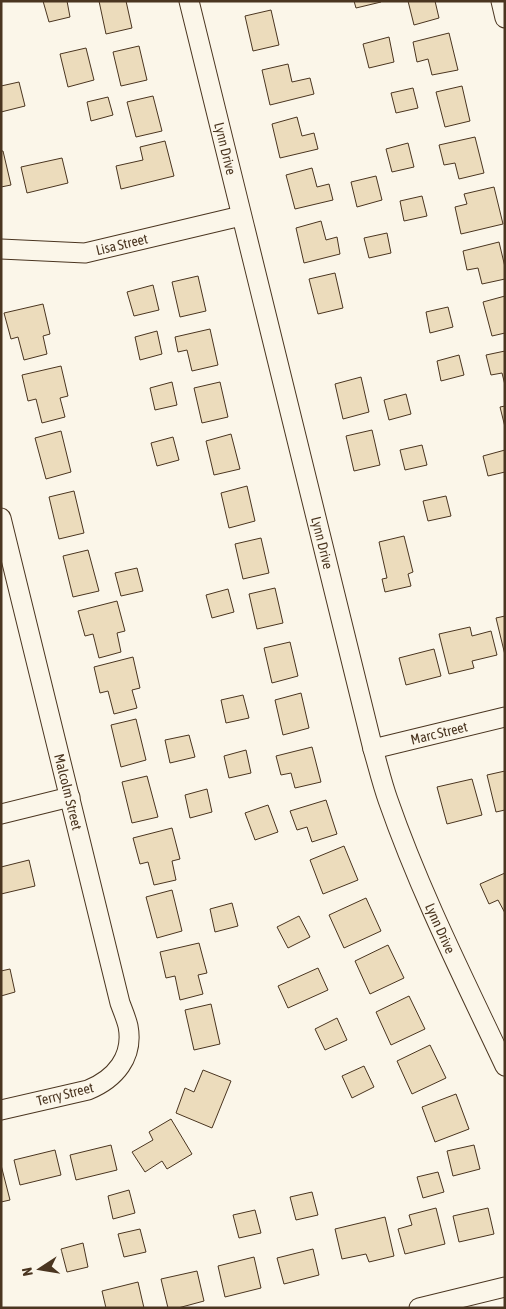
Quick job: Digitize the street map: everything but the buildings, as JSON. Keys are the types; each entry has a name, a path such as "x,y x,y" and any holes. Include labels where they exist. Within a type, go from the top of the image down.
{"street":[{"name":"Lynn Drive","path":"189,1 372,749 388,800 412,861 452,953 505,1066"},
{"path":"500,1 505,18"},
{"name":"Lisa Street","path":"1,249 85,254 241,216"},
{"name":"Malcolm Street","path":"1,520 120,1003 128,1027 129,1042 127,1053 121,1064"},
{"name":"Marc Street","path":"372,749 505,717"},
{"path":"1,814 70,797"},
{"name":"Terry Street","path":"1,1110 88,1090 108,1080 114,1075 121,1064"},
{"path":"419,1308 505,1287"}]}
